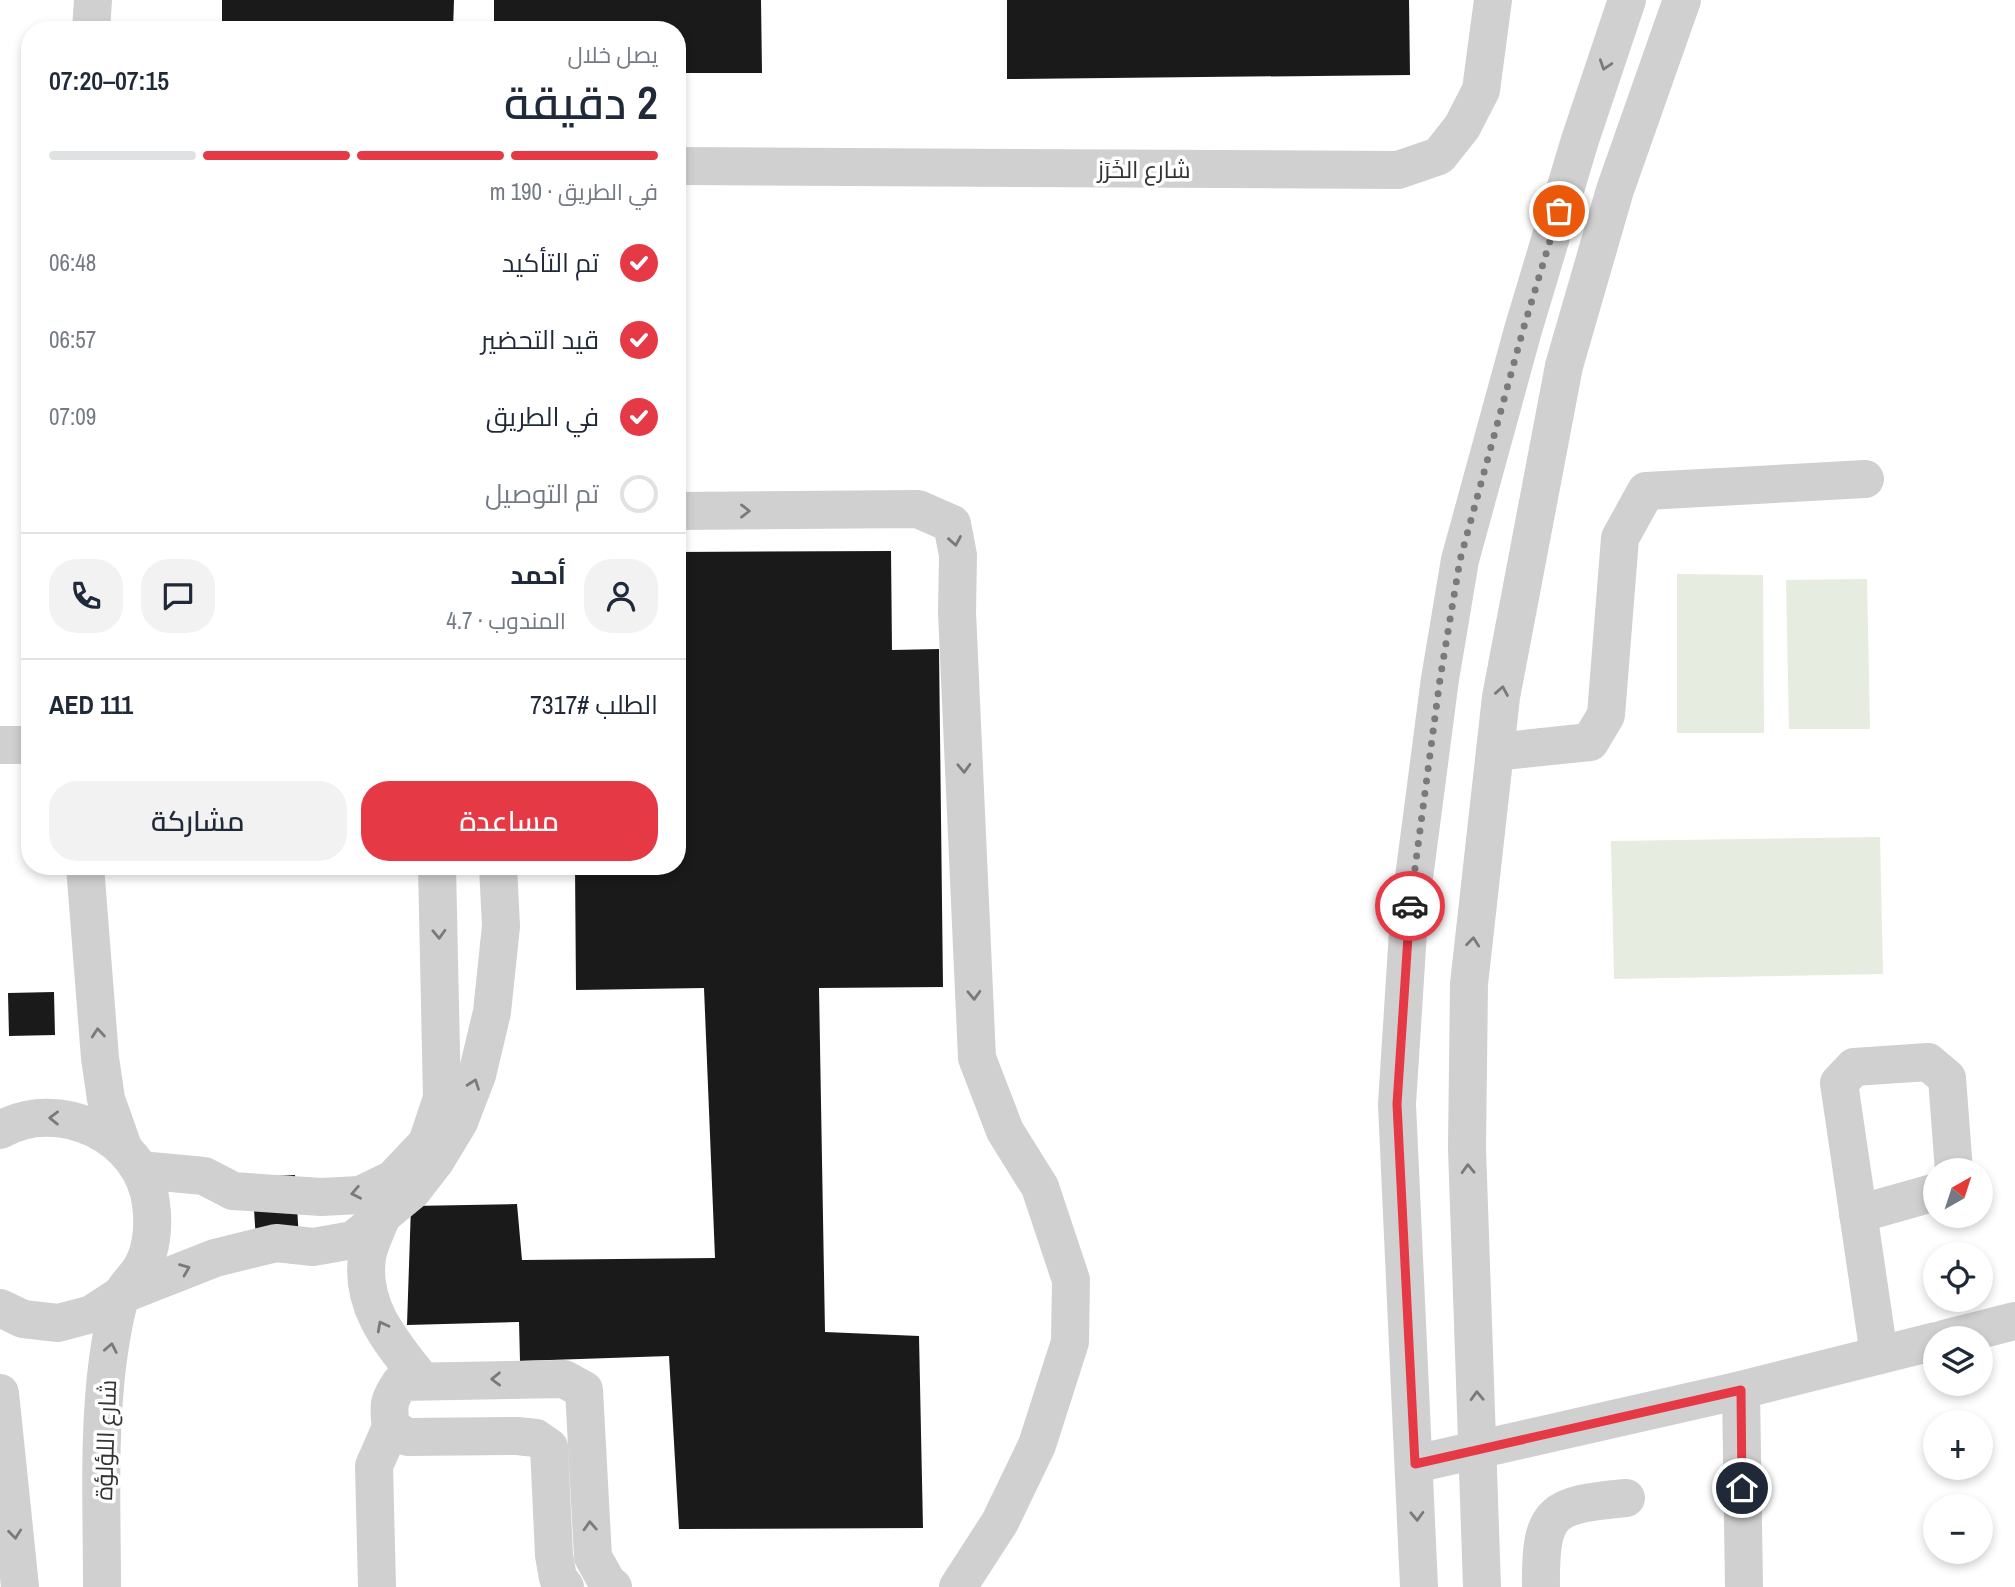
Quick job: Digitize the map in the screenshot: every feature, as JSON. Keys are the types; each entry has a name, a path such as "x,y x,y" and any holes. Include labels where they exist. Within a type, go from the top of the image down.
{"street":[{"path":"92,21 93,0"},
{"name":"شارع الخَرَز","path":"686,166 1398,170 1439,156 1462,127 1481,90 1493,0"},
{"path":"1419,1587 1397,1104 1409,916 1440,679 1460,560 1523,330 1580,140 1627,0"},
{"path":"1541,1584 1522,1572 1482,1574 1467,1148 1469,984 1501,697 1564,366 1615,190 1682,0"},
{"path":"1495,752 1590,742 1606,715 1620,538 1646,491 1865,479"},
{"path":"686,511 918,509 952,524 958,555 958,640 977,1058 1005,1131 1040,1187 1071,1280 1070,1342 1037,1446 1000,1522 958,1587"},
{"path":"0,746 21,745"},
{"path":"86,875 100,1058 107,1099 151,1201 152,1235 142,1268 121,1294"},
{"path":"0,1130 34,1118 66,1118 96,1128 131,1158 204,1176 233,1191 321,1197 360,1195 393,1179 427,1143 442,1098 437,875"},
{"path":"0,1308 23,1319 58,1323 92,1314 121,1294 215,1258 276,1243 313,1247 353,1240 412,1191 436,1160 459,1122 477,1075 492,1012 501,926 498,875"},
{"path":"1878,1355 1839,1083 1854,1068 1928,1062 1947,1078 1953,1158"},
{"path":"1858,1214 1923,1196"},
{"path":"382,1216 367,1256 369,1302 390,1340 422,1381"},
{"name":"شارع اللؤلؤة","path":"102,1587 103,1430 108,1359 121,1294"},
{"path":"1993,1327 2015,1321"},
{"path":"1415,1464 1741,1390 1923,1344"},
{"path":"377,1587 374,1466 391,1427 391,1396 401,1382 565,1379 584,1390 593,1557 607,1582 613,1587"},
{"path":"1741,1390 1745,1587"},
{"path":"0,1393 20,1587"},
{"path":"391,1427 407,1437 517,1436 536,1438 549,1447 554,1555 558,1578 565,1587"},
{"path":"1541,1584 1541,1547 1556,1516 1576,1504 1626,1498"}],"shaded area":[{"path":"1677,574 1763,575 1764,733 1677,733"},
{"path":"1867,579 1870,729 1789,729 1786,580"},
{"path":"1880,837 1883,974 1614,979 1611,841"}],"building":[{"path":"222,0 454,0 453,21 222,21"},
{"path":"494,0 761,0 762,73 686,73 686,21 494,21"},
{"path":"1007,0 1409,0 1410,75 1007,79"},
{"path":"891,551 892,650 939,649 943,987 819,988 825,1332 919,1336 923,1528 679,1529 669,1356 520,1361 519,1322 407,1325 411,1206 517,1204 522,1260 715,1258 704,988 576,990 575,875 686,875 686,552"},
{"path":"54,992 55,1035 9,1036 8,993"},
{"path":"295,1175 300,1255 257,1257 252,1177"}],"way so far":[{"path":"1410,906 1440,679 1460,560 1523,330 1559,211"}],"route":[{"path":"1410,906 1397,1104 1415,1464 1741,1390 1742,1488"}]}
